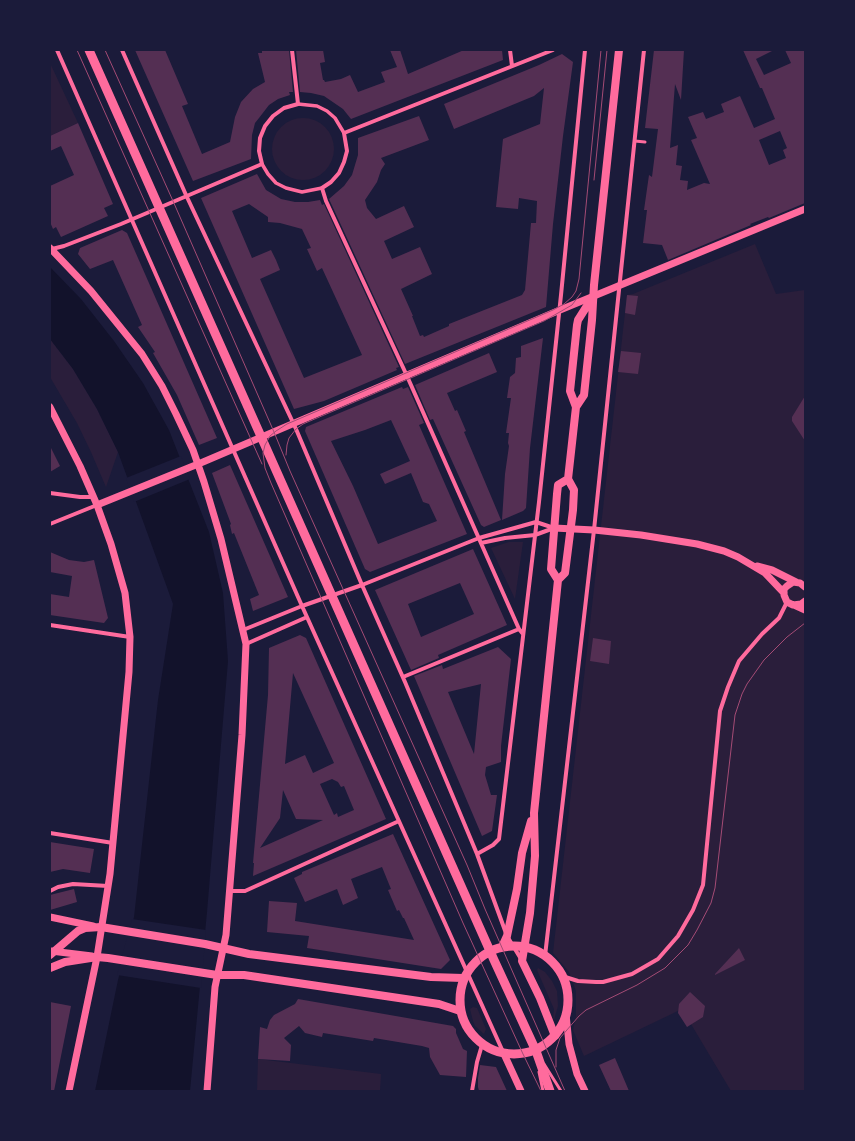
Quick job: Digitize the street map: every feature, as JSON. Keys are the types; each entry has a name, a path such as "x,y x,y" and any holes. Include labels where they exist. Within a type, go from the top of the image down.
{"main road":[{"path":"89,50 490,951 536,1051 550,1091"},
{"path":"576,407 584,395 592,320 592,298 618,50"},
{"path":"558,580 565,573 574,490 568,479 576,407 570,391 578,320 592,298"},
{"path":"555,1036 540,998 522,961 530,913 535,856 534,813 558,580 551,569 558,485 568,479"},
{"path":"502,947 507,936 518,884 522,853 534,813"},
{"path":"51,953 78,931 85,928 101,928 205,944 249,954 431,977 465,975"},
{"path":"502,947 524,947 545,956 555,964 567,988 568,1001 566,1014 563,1023 555,1036 546,1045 536,1051 523,1054 504,1054 493,1051 482,1045 472,1036 464,1024 460,1011 459,994 465,975 479,958 490,951 502,947"},
{"path":"50,968 65,962 96,957 110,958 217,974 240,974 260,977 438,1004 460,1011"}],"street":[{"path":"57,50 302,606 400,821 465,975 521,1091"},
{"path":"122,50 186,195 293,424 403,677 477,854 507,936 522,961"},
{"path":"292,50 298,104"},
{"path":"510,50 512,66"},
{"path":"344,133 553,50"},
{"path":"477,854 493,845 499,839 560,310 585,50"},
{"path":"545,956 594,530 644,50"},
{"path":"298,104 317,106 327,111 335,118 344,133 347,151 344,162 339,173 331,182 322,188 302,192 286,188 276,183 262,164 259,151 260,138 265,126 273,116 284,108 298,104"},
{"path":"51,248 64,246 132,219 262,164"},
{"path":"322,188 326,201 407,376 519,629 523,634"},
{"path":"50,524 189,468 560,310 805,209"},
{"path":"51,248 91,291 142,354 172,407 198,464 221,539 244,630 246,644 242,735 226,935 217,974 207,1091"},
{"path":"50,407 72,448 97,504 111,544 125,593 130,638 129,672 108,886 96,957 68,1091"},
{"path":"50,493 80,497 93,496"},
{"path":"244,630 302,606 362,585 479,538 536,522 554,528 571,528 641,535 697,544 724,552 751,564 772,570 802,584"},
{"path":"481,543 505,538 535,535 554,528"},
{"path":"751,564 765,573 784,593 790,604 805,610"},
{"path":"784,593 784,589 789,583 802,584"},
{"path":"790,604 801,604 805,601"},
{"path":"562,976 578,981 596,982 632,974 658,959 678,936 693,910 702,885 720,711 728,687 739,661 790,604"},
{"path":"246,644 307,617"},
{"path":"50,625 130,638"},
{"path":"403,677 519,629"},
{"path":"229,891 245,891 400,821"},
{"path":"50,833 113,843"},
{"path":"50,891 58,887 73,884 108,886"},
{"path":"50,917 101,928"},
{"path":"51,953 96,957"},
{"path":"566,1014 569,1044 577,1074 585,1091"},
{"path":"472,1091 477,1062 482,1045"}],"lane":[{"path":"635,141 644,142"},
{"path":"536,1051 543,1091"},
{"path":"536,1051 561,1091"}],"shaded area":[{"path":"50,63 78,123 50,136"},
{"path":"303,118 315,120 325,127 332,137 334,149 332,161 325,171 315,178 303,180 291,178 281,171 274,161 272,149 274,137 281,127 291,120"},
{"path":"755,244 776,294 805,290 805,1091 731,1091 682,1009 584,1056 573,1030 576,1016 576,991 569,972 553,953 627,295 633,294"},
{"path":"50,267 81,299 114,341 143,383 169,430 209,532 223,593 228,661 190,1091 95,1091 118,980 134,917 158,700 173,604 118,452 97,409 73,369 50,339"},
{"path":"50,339 73,369 97,409 118,452 106,487 77,423 50,377"},
{"path":"509,542 523,542 515,599 491,548"},
{"path":"538,968 545,972 557,991 558,1006 554,1020 554,1009 537,970"},
{"path":"473,1007 477,1008 486,1029 484,1034 475,1026 470,1009"},
{"path":"258,1059 381,1074 380,1091 257,1091"}],"pier":[{"path":"181,456 190,479 134,502 126,478"},
{"path":"132,919 206,930 201,988 117,975"}],"building":[{"path":"135,50 165,50 188,104 182,106 202,154 230,142 235,117 241,102 253,89 265,82 258,53 262,53 262,50 289,50 293,92 289,92 290,95 278,99 269,105 255,123 252,135 251,159 193,181"},
{"path":"296,50 323,50 325,62 320,63 323,80 325,82 341,79 350,75 358,92 385,82 381,72 397,67 390,50 400,50 408,74 464,50 502,50 503,60 351,119 343,109 324,96 300,92"},
{"path":"654,50 684,50 681,100 675,84 670,148 678,145 676,165 682,166 680,180 688,181 687,190 704,183 710,184 691,140 697,138 688,117 703,112 706,119 724,112 721,104 740,96 754,128 775,119 762,88 760,88 743,50 774,50 756,59 764,75 791,63 785,50 805,50 805,203 750,224 751,225 668,260 662,245 643,243 647,210 644,210 649,175 652,177 658,129 645,128","holes":["780,131 787,148 783,150 786,158 769,165 759,140"]},
{"path":"562,54 573,62 553,224 546,307 405,364 329,199 344,186 352,175 358,155 358,138 419,116 429,140 381,158 385,164 381,170 377,182 365,200 367,208 376,219 404,206 414,227 384,241 392,259 420,247 432,274 401,289 420,336 423,335 424,337 449,326 449,324 522,295 525,290 531,223 536,223 537,201 519,198 518,209 496,207 503,139 540,124 544,88 534,96 454,129 444,104"},
{"path":"78,123 113,204 104,208 108,216 61,237 56,227 53,229 50,222 50,186 74,175 61,146 50,151 50,136"},
{"path":"257,174 266,190 281,199 295,202 320,200 322,205 324,204 399,367 396,368 397,370 324,401 294,409 201,198","holes":["249,204 268,217 268,222 280,223 302,229 311,248 307,249 317,271 322,268 362,355 304,378 260,279 280,270 276,260 271,250 252,258 232,211"]},
{"path":"122,230 127,233 217,438 199,445 177,395 153,353 155,352 138,327 142,325 113,260 90,269 78,254 80,248"},
{"path":"627,295 638,296 635,315 625,313"},
{"path":"543,338 530,448 526,508 523,511 502,520 505,474 509,446 509,433 506,433 511,398 507,398 510,377 515,373 516,358 521,357 521,346"},
{"path":"621,351 641,353 638,374 618,372"},
{"path":"489,353 497,372 447,393 455,411 457,410 466,431 464,432 501,520 484,527 481,525 433,419 430,420 415,385"},
{"path":"402,387 403,389 408,387 424,423 419,425 467,534 370,572 365,569 305,431 306,427","holes":["391,420 410,461 380,474 385,484 411,473 423,502 429,504 437,521 378,544 353,486 331,441"]},
{"path":"805,396 805,441 792,421 792,417"},
{"path":"50,446 60,466 50,472"},
{"path":"230,465 288,597 253,611 250,599 259,595 234,533 232,534 231,524 212,473"},
{"path":"473,549 507,625 438,655 439,658 411,670 375,590","holes":["460,583 474,614 421,637 408,604"]},
{"path":"50,552 69,560 84,562 94,560 108,618 104,623 50,615 50,594 69,597 72,576 50,572"},
{"path":"300,635 306,638 386,819 253,876 268,695 269,648","holes":["293,673 334,763 313,773 305,755 285,764","332,779 338,782 341,787 344,786 354,810 338,817 337,813 334,815 320,784","283,790 296,819 323,820 260,848 280,818"]},
{"path":"593,638 611,641 609,664 590,661"},
{"path":"498,647 511,659 501,746 501,762 486,767 485,775 491,795 497,795 492,831 482,836 414,676 442,665 443,669","holes":["481,684 474,754 448,692"]},
{"path":"393,834 450,960 441,969 307,948 309,936 267,932 269,901 297,903 295,921 414,940 404,918 399,910 397,911 388,890 391,889 382,867 351,879 358,898 343,905 337,889 305,902 294,878 302,874 302,872"},
{"path":"50,842 94,849 90,873 63,869 50,872"},
{"path":"74,889 77,902 50,910 50,895"},
{"path":"739,948 745,960 715,975 715,974"},
{"path":"690,992 705,1006 703,1017 687,1027 678,1013 679,1004"},
{"path":"298,999 453,1026 456,1029 456,1033 463,1049 467,1051 466,1077 440,1075 430,1057 429,1048 374,1038 373,1041 323,1033 322,1037 305,1033 299,1026 284,1038 291,1045 290,1061 258,1059 260,1027 267,1029 270,1020 274,1015 295,1004"},
{"path":"50,1002 71,1006 54,1091 50,1090"},
{"path":"615,1058 629,1091 611,1091 599,1065"},
{"path":"480,1065 496,1067 507,1091 479,1091 478,1078"}],"tram line":[{"path":"77,50 262,464"},
{"path":"105,50 173,201 290,471 467,865 565,1091"},
{"path":"541,1091 463,923 271,483 265,468 263,453 270,436 287,424 553,310 564,304 572,297 576,291 579,279 601,50"},
{"path":"594,180 607,50"},
{"path":"286,455 289,438 296,429 303,424 544,321 572,305 581,293"},
{"path":"556,1067 556,1050 560,1038 579,1016 586,1010 637,985 665,968 688,945 697,930 711,903 715,888 735,715 742,694 747,684 764,660 787,637 805,623"}]}
